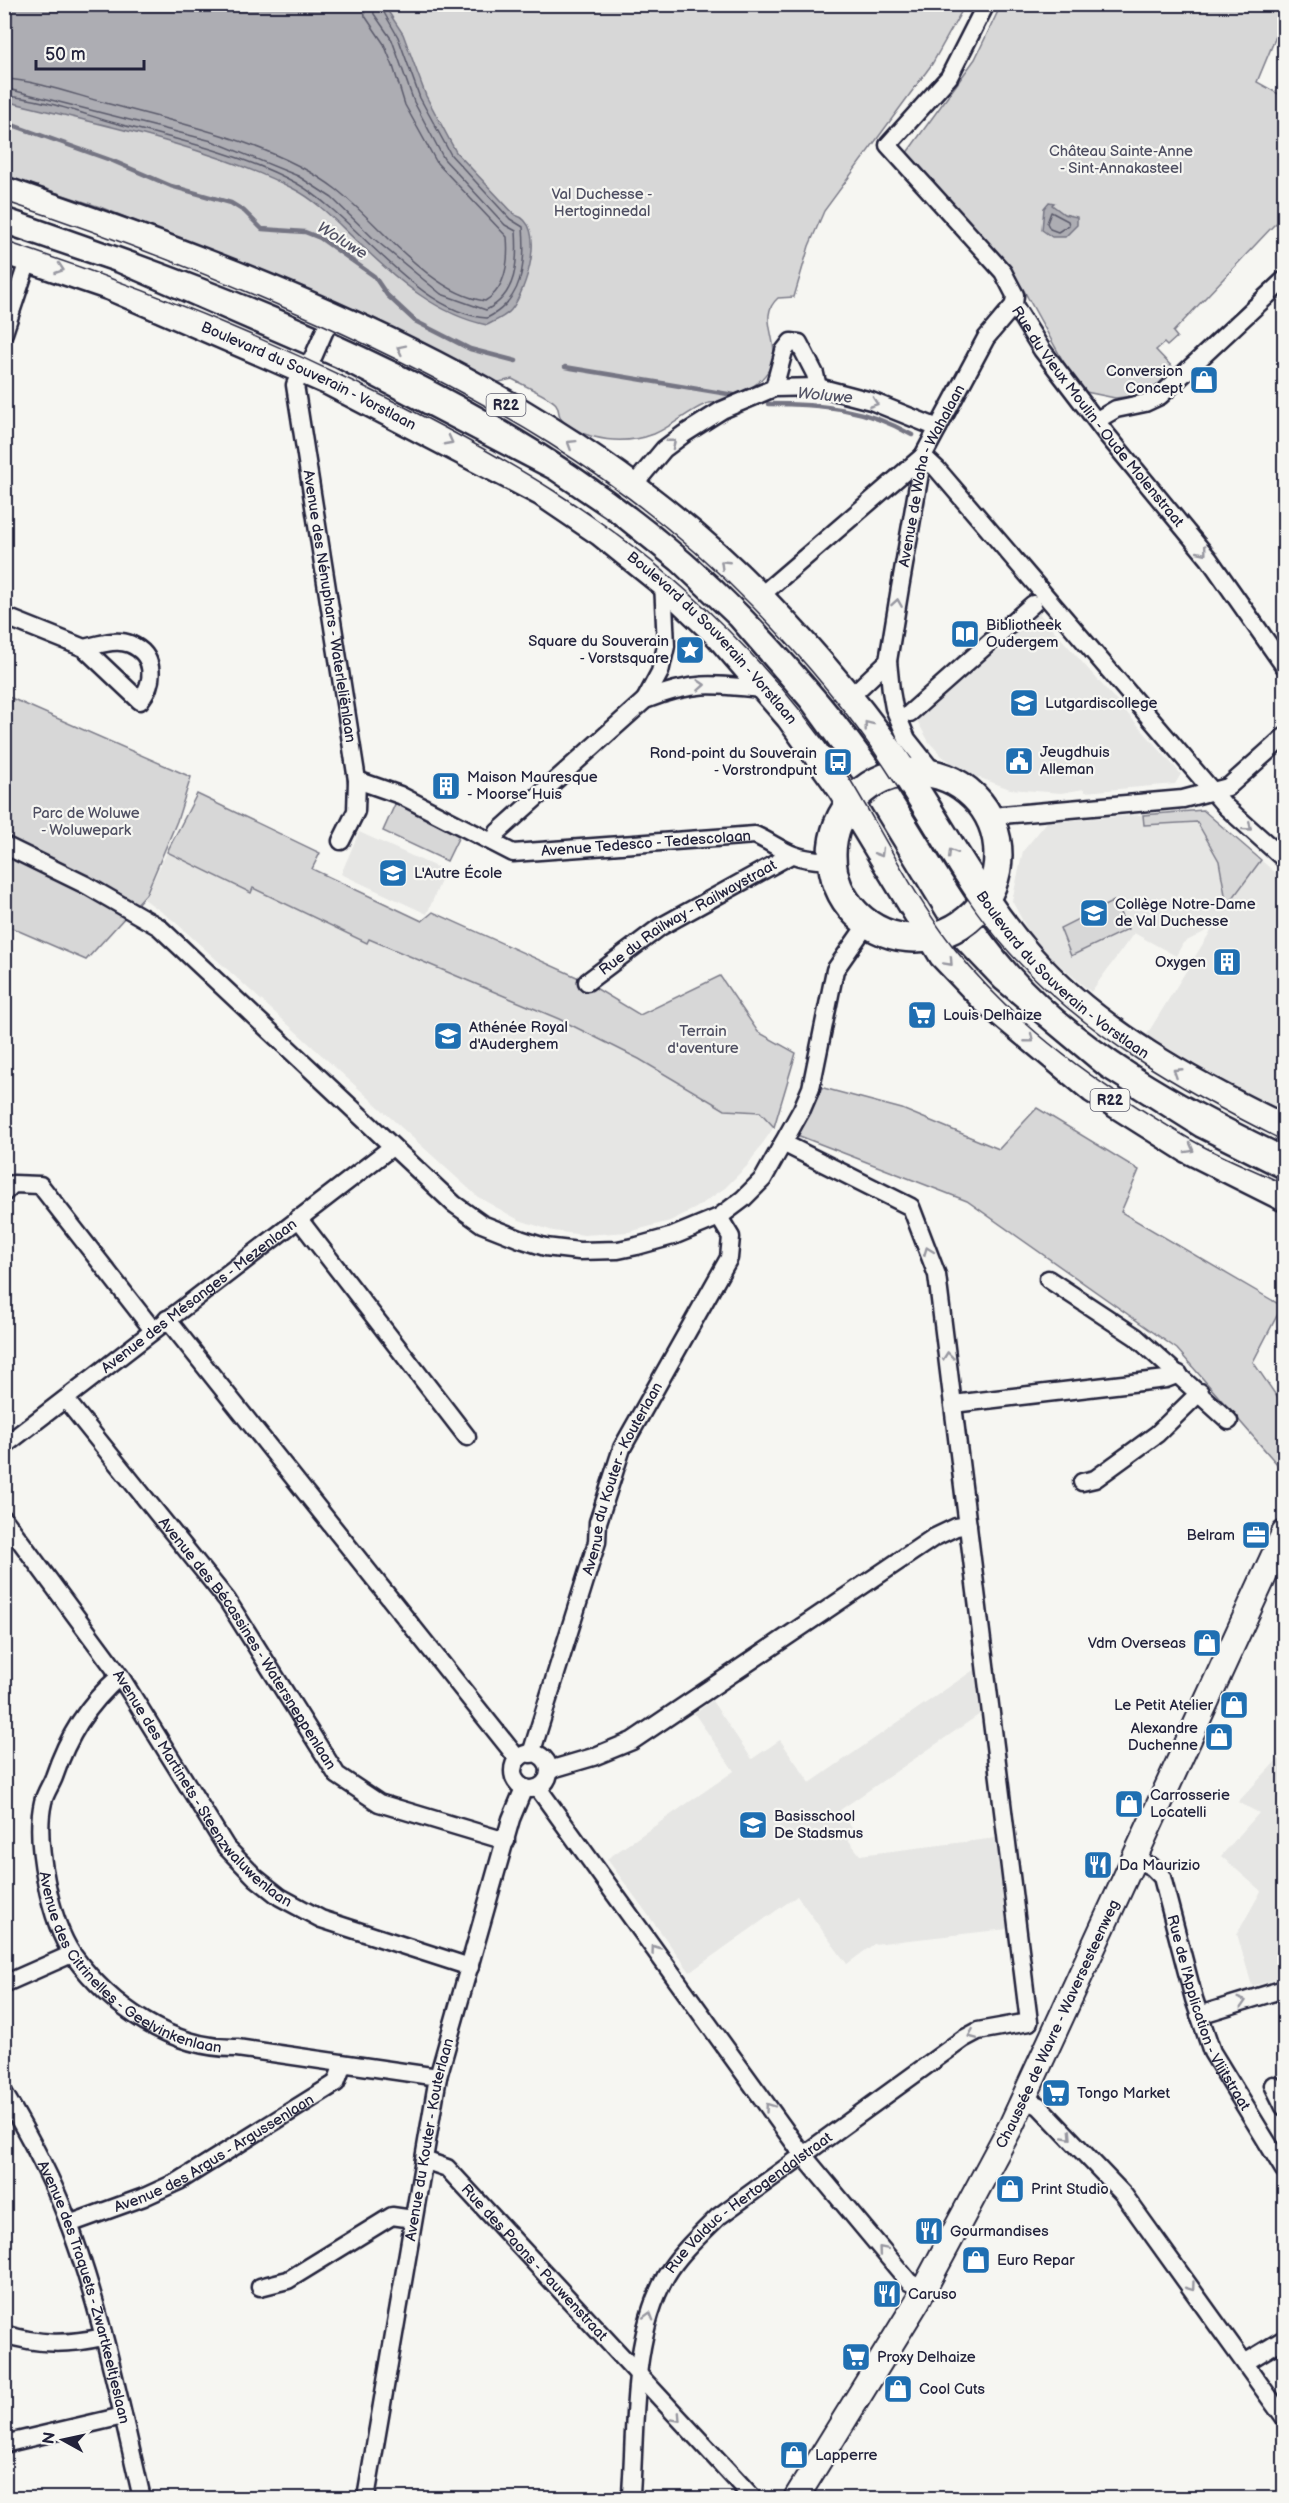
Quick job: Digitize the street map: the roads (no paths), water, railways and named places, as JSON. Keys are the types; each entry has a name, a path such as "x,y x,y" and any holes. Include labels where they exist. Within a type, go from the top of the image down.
{"main road":[{"name":"Boulevard du Souverain - Vorstlaan","path":"4,191 127,233 331,316 424,360 523,414 633,486 683,525 759,597 848,699 904,771 954,857 985,902 1049,978 1129,1041 1189,1080 1284,1129"},
{"name":"Boulevard du Souverain - Vorstlaan","path":"17,254 110,286 302,369 429,431 542,492 601,532 663,582 719,635 768,690 850,802 930,937 943,955 985,999 1093,1089 1188,1149 1284,1197"},
{"path":"904,771 934,773 969,790 982,804 992,821 998,841 999,863 994,884 985,902 960,926 930,937 887,934 867,924 843,896 832,861 833,840 839,820 850,802 878,779 904,771"},
{"name":"Chaussée de Wavre - Waversesteenweg","path":"796,2499 923,2290 1024,2098 1136,1859 1284,1533"}],"street":[{"name":"Rue du Vieux Moulin - Oude Molenstraat","path":"986,4 949,77 888,145 1003,272 1015,295 1014,305 1042,350 1209,559 1284,666"},
{"path":"4,333 17,254"},
{"path":"1097,420 1116,409 1145,403 1160,396 1284,280"},
{"name":"Avenue de Waha - Wahalaan","path":"934,773 907,739 900,724 891,691 888,661 923,456 986,338 1014,305"},
{"path":"302,369 311,362 331,316"},
{"path":"774,388 784,351 791,342 799,343 815,374 818,387"},
{"name":"Avenue des Nénuphars - Waterleliënlaan","path":"302,369 295,385 297,403 357,780 356,811 341,841"},
{"path":"633,486 664,449 684,434 722,410 774,388 818,387 871,401 938,428"},
{"path":"759,597 923,456 937,469 1226,807 1284,859"},
{"path":"493,842 498,832 645,700 660,672 666,646 663,582"},
{"path":"910,713 1034,604"},
{"path":"4,616 84,648"},
{"path":"848,699 888,661"},
{"path":"645,700 675,688 705,683 768,690"},
{"path":"992,821 1002,815 1184,799 1213,792 1228,787 1284,737"},
{"name":"Avenue Tedesco - Tedescolaan","path":"357,780 400,795 513,853 755,835 774,843 791,855 809,860 832,861"},
{"path":"4,845 86,885 159,927 392,1147 454,1204 482,1224 545,1247 579,1251 618,1250 673,1236 719,1217 743,1199 763,1179 811,1088 835,970 867,924"},
{"name":"Rue du Railway - Railwaystraat","path":"587,982 660,927 791,855"},
{"path":"783,1143 911,1208 937,1275 1029,2022 1055,2034"},
{"name":"Avenue des Mésanges - Mezenlaan","path":"4,1446 392,1147"},
{"path":"4,1193 13,1184 40,1185 153,1330"},
{"name":"Avenue du Kouter - Kouterlaan","path":"525,1756 580,1598 597,1542 598,1521 622,1448 729,1258 731,1237 719,1217"},
{"path":"298,1218 467,1437"},
{"path":"1048,1279 1136,1337 1200,1392 1229,1421"},
{"path":"167,1319 525,1756 543,1758 549,1770 547,1781 531,1788"},
{"path":"953,1404 1166,1379 1179,1374"},
{"path":"1082,1482 1095,1479 1157,1434 1200,1392"},
{"name":"Avenue des Bécassines - Watersneppenlaan","path":"66,1400 227,1600 337,1775 379,1803 506,1841"},
{"name":"Avenue des Martinets - Steenzwaluwenlaan","path":"4,1519 120,1676 226,1847 256,1878 280,1897 321,1919 470,1967"},
{"path":"549,1770 593,1757 632,1741 933,1538 956,1527 968,1525"},
{"name":"Avenue des Citrinelles - Geelvinkenlaan","path":"120,1676 102,1691 79,1719 62,1750 43,1801 41,1846 48,1891 72,1954 121,2004 147,2023 181,2039 213,2048 237,2048 438,2078"},
{"path":"525,1756 514,1775 531,1788 803,2154 909,2282 923,2290"},
{"name":"Avenue du Kouter - Kouterlaan","path":"366,2499 438,2078 511,1819 531,1788"},
{"name":"Rue de l'Application - Vlijtstraat","path":"1136,1859 1152,1867 1162,1877 1199,2015 1212,2052 1284,2170"},
{"path":"4,1984 72,1954"},
{"path":"1199,2015 1284,1989"},
{"name":"Rue Valduc - Hertogendalstraat","path":"628,2499 642,2345 650,2310 667,2275 718,2217 963,2039 978,2031 1029,2022"},
{"name":"Avenue des Argus - Argussenlaan","path":"69,2224 144,2198 179,2181 336,2084 343,2064"},
{"path":"1273,2085 1284,2107"},
{"name":"Avenue des Traquets - Zwartkeeltjeslaan","path":"4,2093 43,2166 69,2224 103,2337 142,2499"},
{"path":"1024,2098 1039,2106 1124,2195 1284,2418"},
{"name":"Rue des Paons - Pauwenstraat","path":"424,2160 447,2168 611,2346 639,2373 651,2390 753,2499"},
{"path":"260,2287 288,2280 392,2216 413,2219"},
{"path":"4,2334 36,2343 58,2345 103,2337"},
{"path":"1246,2362 1284,2339"},
{"path":"4,2444 123,2416"}],"water":[{"path":"5,4 384,5 403,34 426,96 456,152 515,215 525,221 530,231 531,259 528,274 517,301 506,315 487,325 469,320 435,305 404,283 320,207 292,188 259,173 188,148 114,127 5,101"},
{"path":"1049,202 1054,203 1052,205 1064,214 1077,217 1077,225 1065,237 1052,237 1042,230 1044,208"}],"waterway":[{"name":"Woluwe","path":"4,122 113,161 171,186 231,203 244,211 262,229 305,232 320,238 374,276 387,295 415,321 470,349 516,361"},
{"name":"Woluwe","path":"565,367 734,395"},
{"name":"Woluwe","path":"768,404 842,409 877,419 912,435"}],"tram line":[{"path":"4,201 84,228 201,273 377,350 436,379 548,443 654,517 752,606 790,646 843,709 876,754 977,911 1010,953 1039,983 1104,1036 1138,1060 1210,1103 1284,1141"},
{"path":"4,241 140,289 317,364 461,436 554,491 599,521 643,554 727,629 793,702 851,781 939,928 978,977 1005,1004 1062,1054 1156,1119 1199,1145 1284,1184"}],"place":[{"name":"Conversion Concept","path":"1204,380"},
{"name":"Bibliotheek Oudergem","path":"965,634"},
{"name":"Square du Souverain - Vorstsquare","path":"690,650"},
{"name":"Lutgardiscollege","path":"1024,703"},
{"name":"Jeugdhuis Alleman","path":"1019,761"},
{"name":"Rond-point du Souverain - Vorstrondpunt","path":"838,762"},
{"name":"Maison Mauresque - Moorse Huis","path":"446,786"},
{"name":"L'Autre École","path":"393,873"},
{"name":"Collège Notre-Dame de Val Duchesse","path":"1094,913"},
{"name":"Oxygen","path":"1227,962"},
{"name":"Louis Delhaize","path":"922,1015"},
{"name":"Athénée Royal d'Auderghem","path":"448,1036"},
{"name":"Belram","path":"1256,1535"},
{"name":"Vdm Overseas","path":"1207,1643"},
{"name":"Le Petit Atelier","path":"1234,1705"},
{"name":"Alexandre Duchenne","path":"1219,1737"},
{"name":"Carrosserie Locatelli","path":"1129,1804"},
{"name":"Basisschool De Stadsmus","path":"753,1825"},
{"name":"Da Maurizio","path":"1098,1865"},
{"name":"Tongo Market","path":"1056,2093"},
{"name":"Print Studio","path":"1010,2189"},
{"name":"Gourmandises","path":"929,2231"},
{"name":"Euro Repar","path":"976,2260"},
{"name":"Caruso","path":"887,2294"},
{"name":"Proxy Delhaize","path":"856,2357"},
{"name":"Cool Cuts","path":"898,2389"},
{"name":"Lapperre","path":"794,2455"}],"park label":[{"name":"Château Sainte-Anne - Sint-Annakasteel","path":"1121,160"},
{"name":"Val Duchesse - Hertoginnedal","path":"602,202"},
{"name":"Parc de Woluwe - Woluwepark","path":"86,822"},
{"name":"Terrain d'aventure","path":"703,1040"}]}
